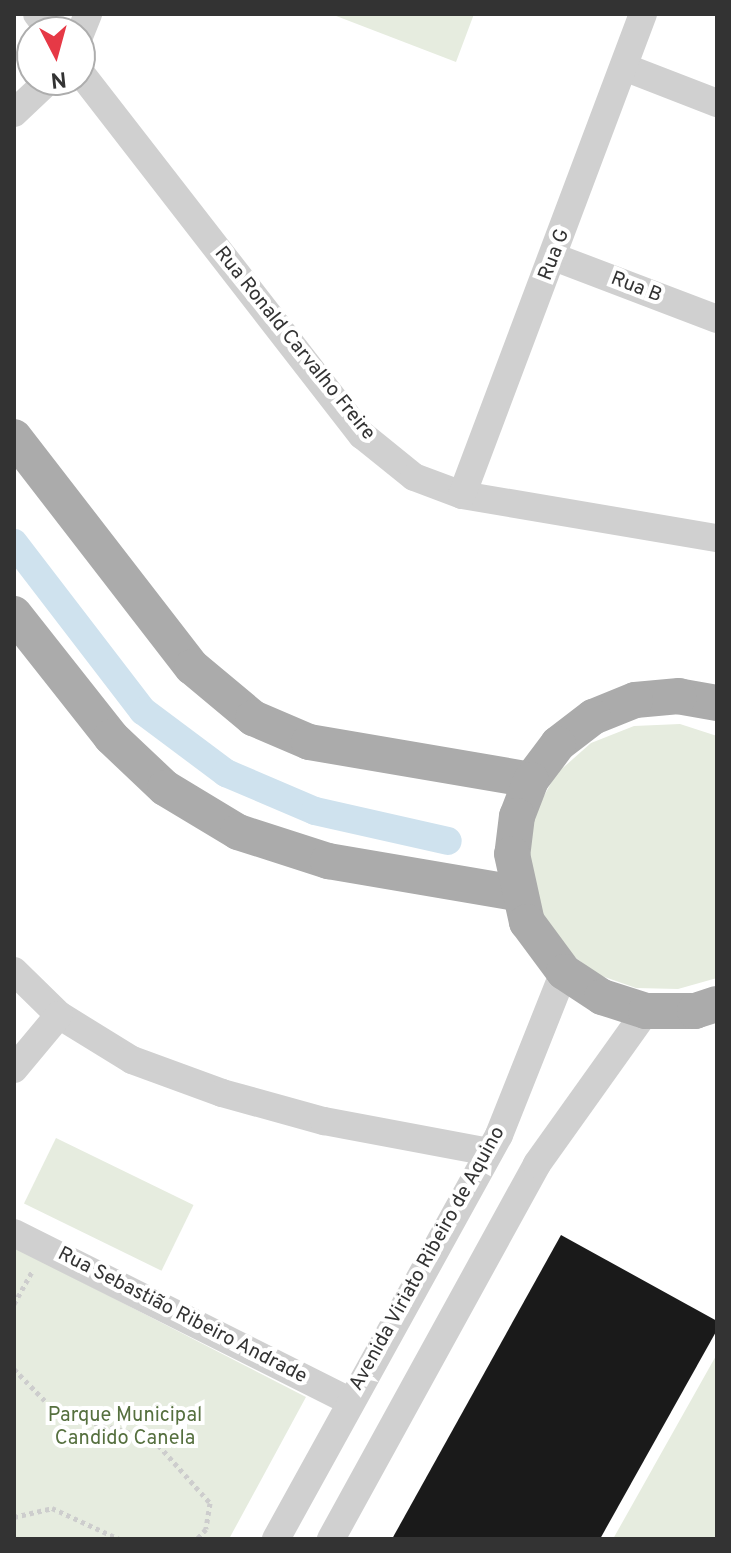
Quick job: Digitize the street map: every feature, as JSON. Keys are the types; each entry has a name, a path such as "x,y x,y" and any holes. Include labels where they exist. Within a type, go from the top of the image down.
{"main road":[{"path":"14,437 192,667 253,718 309,742 531,780"},
{"path":"14,614 111,737 165,788 238,832 328,861 516,893"},
{"path":"717,703 679,696 635,700 593,717 558,744 531,780 517,816 512,854 516,893 543,949 564,972 602,997 646,1011 695,1011 717,1004"}],"street":[{"name":"Rua G","path":"462,495 643,14"},
{"path":"624,67 717,103"},
{"name":"Rua Ronald Carvalho Freire","path":"96,93 362,435 414,477 462,495 717,538"},
{"path":"14,113 32,96"},
{"name":"Rua B","path":"554,257 717,319"},
{"path":"14,971 59,1015 132,1060 222,1093 324,1121 489,1152"},
{"name":"Avenida Viriato Ribeiro de Aquino","path":"276,1539 349,1401 489,1152 564,972"},
{"path":"331,1539 537,1164 646,1011"},
{"path":"14,1069 59,1015"},
{"name":"Rua Sebastião Ribeiro Andrade","path":"14,1233 349,1401"}],"path":[{"path":"14,1304 45,1248"},
{"path":"14,1369 56,1412 153,1439 210,1503 206,1529 197,1539"},
{"path":"14,1517 52,1508 119,1539"}],"green space":[{"path":"331,14 474,14 456,62"},
{"path":"680,724 717,736 717,978 678,989 636,988 596,974 560,945 536,905 527,860 534,814 556,774 591,743 634,726"},
{"path":"56,1138 194,1205 162,1271 24,1204"},
{"name":"Parque Municipal Candido Canela","path":"14,1247 306,1397 229,1539 14,1539"},
{"path":"717,1354 717,1539 613,1539"}],"building":[{"path":"561,1235 717,1321 717,1330 600,1539 392,1539"}],"waterway":[{"path":"14,543 143,711 226,773 315,811 448,841"}]}
